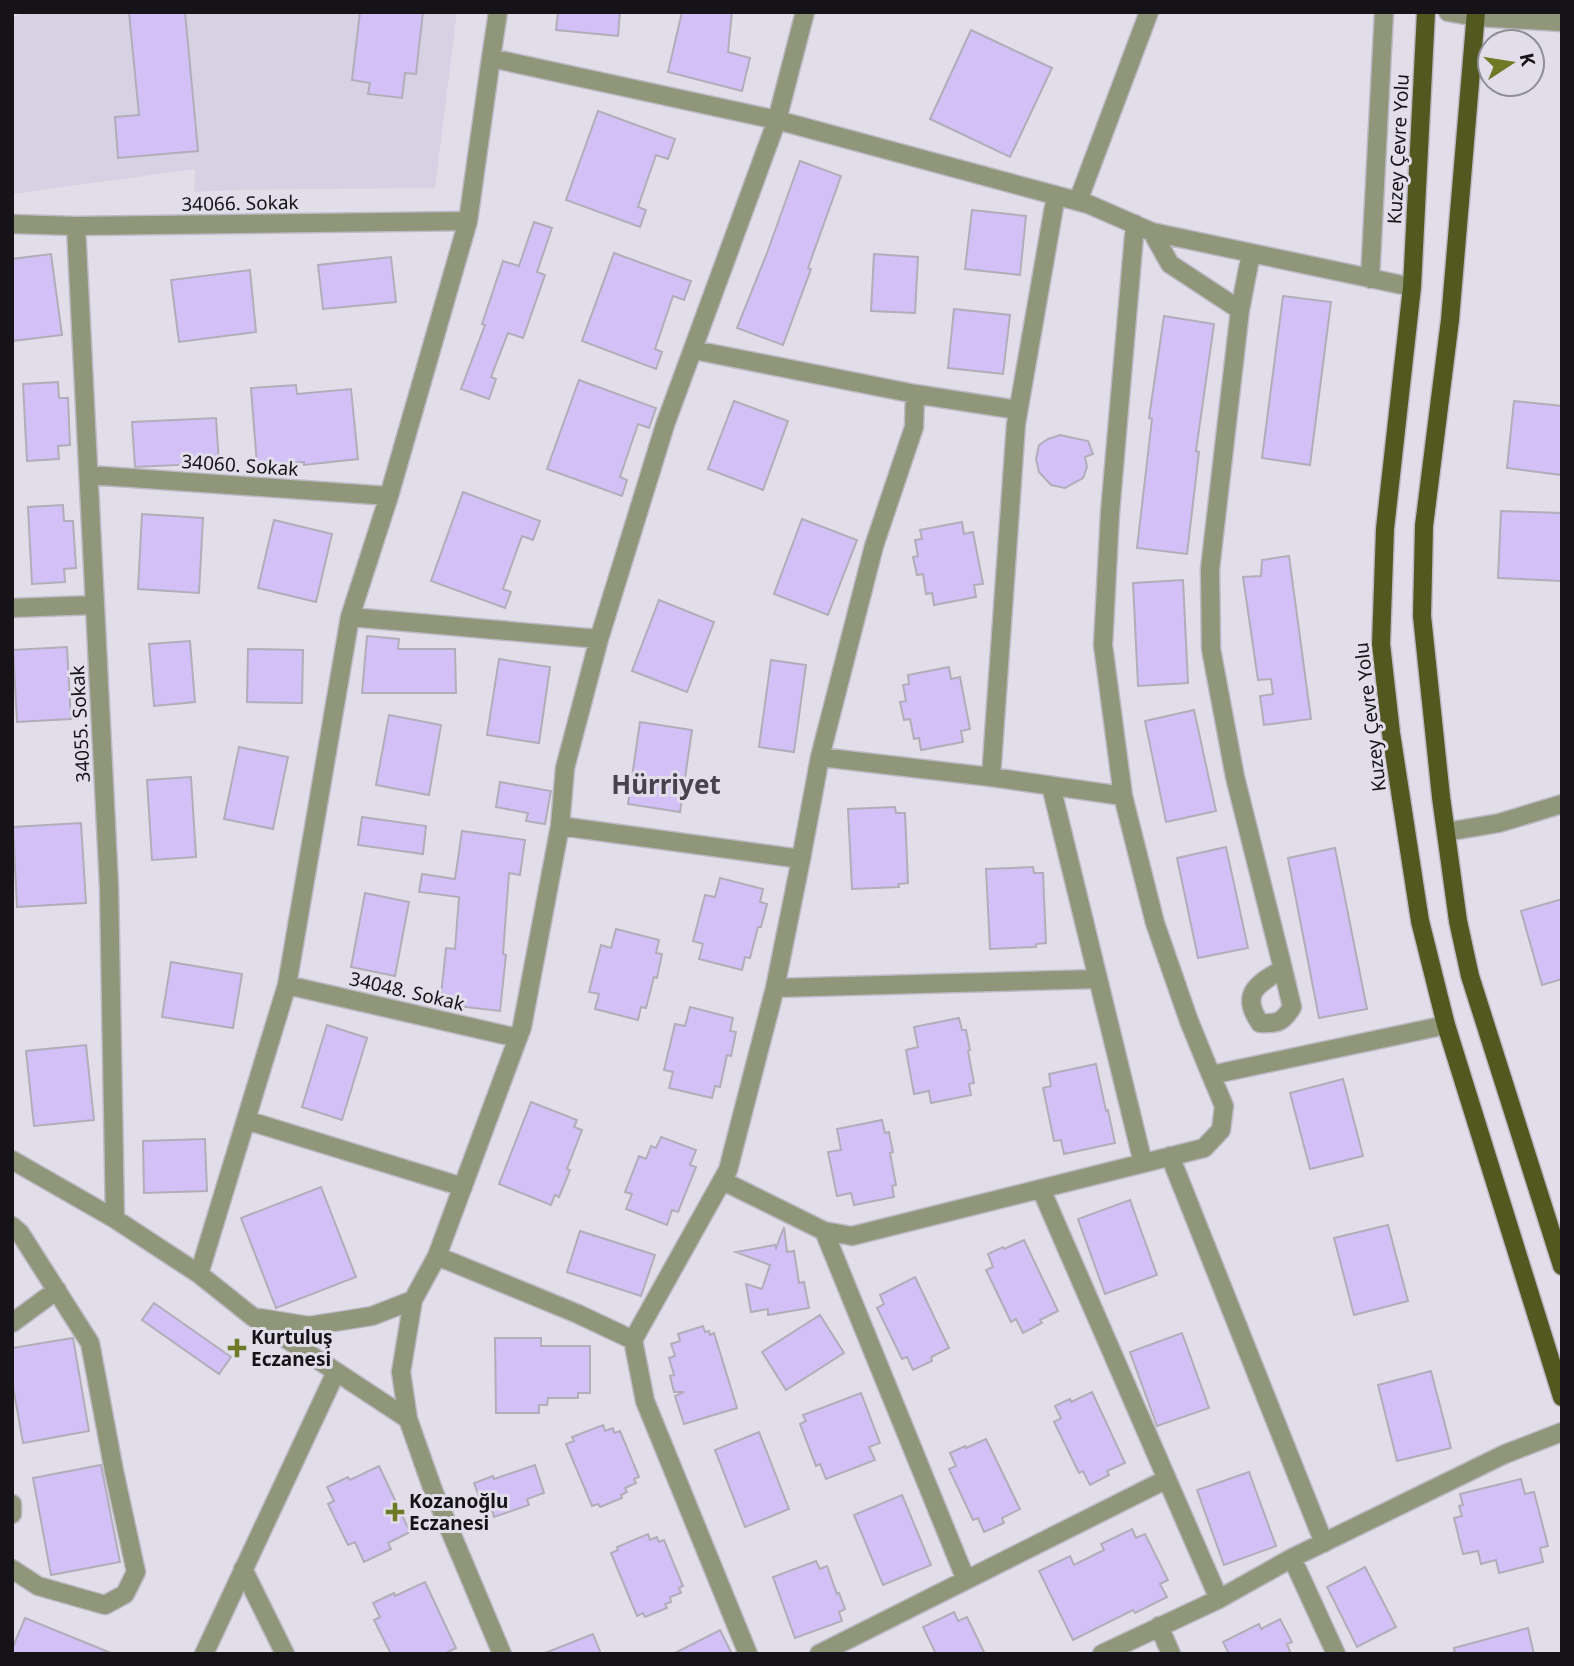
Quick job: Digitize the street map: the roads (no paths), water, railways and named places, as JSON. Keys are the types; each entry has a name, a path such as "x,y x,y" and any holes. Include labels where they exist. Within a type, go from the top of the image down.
{"main road":[{"name":"Kuzey Çevre Yolu","path":"1426,12 1412,288 1385,529 1381,645 1419,921 1446,1025 1562,1397"},
{"path":"1476,15 1450,320 1424,526 1422,616 1458,921 1470,976 1562,1266"}],"street":[{"path":"199,1275 287,985 350,617 389,496 468,221 498,12"},
{"path":"502,1654 433,1490 408,1419 401,1372 413,1300 437,1256 518,1038 525,1014 560,826 565,768 599,639 666,425 777,120 805,12"},
{"path":"1078,201 1150,12"},
{"path":"1370,279 1384,12"},
{"path":"1448,12 1562,22"},
{"path":"491,58 777,120 1078,201 1152,232 1412,288"},
{"path":"991,777 1016,424 1056,195"},
{"name":"34066. Sokak","path":"12,224 76,226 468,221"},
{"path":"723,1181 824,1231 852,1236 1203,1148 1221,1130 1224,1106 1189,1021 1155,923 1123,796 1103,645 1110,513 1135,224"},
{"name":"34055. Sokak","path":"76,226 109,886 115,1219"},
{"path":"1152,232 1170,264 1240,310"},
{"path":"1251,253 1240,310 1210,569 1211,649 1235,777 1283,969"},
{"path":"694,350 915,394 1018,410"},
{"path":"748,1654 645,1401 634,1340 728,1170 775,988 820,757 874,546 914,427 915,394"},
{"name":"34060. Sokak","path":"89,475 389,496"},
{"path":"12,608 95,605"},
{"path":"350,617 599,639"},
{"path":"820,757 1123,796"},
{"path":"1051,786 1143,1163"},
{"path":"1446,832 1499,823 1562,804"},
{"path":"560,826 802,859"},
{"path":"775,988 1097,979"},
{"name":"34048. Sokak","path":"287,985 518,1038"},
{"path":"1211,1075 1446,1025"},
{"path":"246,1121 463,1188"},
{"path":"1170,1156 1324,1543"},
{"path":"12,1160 115,1219 199,1275 253,1317 408,1419"},
{"path":"1041,1189 1219,1599"},
{"path":"12,1226 20,1233 90,1343 136,1572 125,1594 106,1605 38,1586 12,1569"},
{"path":"824,1231 966,1580"},
{"path":"437,1256 634,1340"},
{"path":"12,1323 57,1290"},
{"path":"253,1317 309,1326 372,1316 413,1300"},
{"path":"204,1654 336,1373"},
{"path":"1102,1654 1219,1599 1292,1559 1505,1454 1562,1432"},
{"path":"819,1654 1167,1479"},
{"path":"12,1504 12,1514"},
{"path":"1292,1559 1336,1654"},
{"path":"243,1569 285,1654"},
{"path":"1159,1626 1171,1654"}],"place":[{"name":"Kurtuluş Eczanesi","path":"237,1348"},
{"name":"Kozanoğlu Eczanesi","path":"395,1512"}],"district":[{"name":"Hürriyet","path":"666,784"}]}
